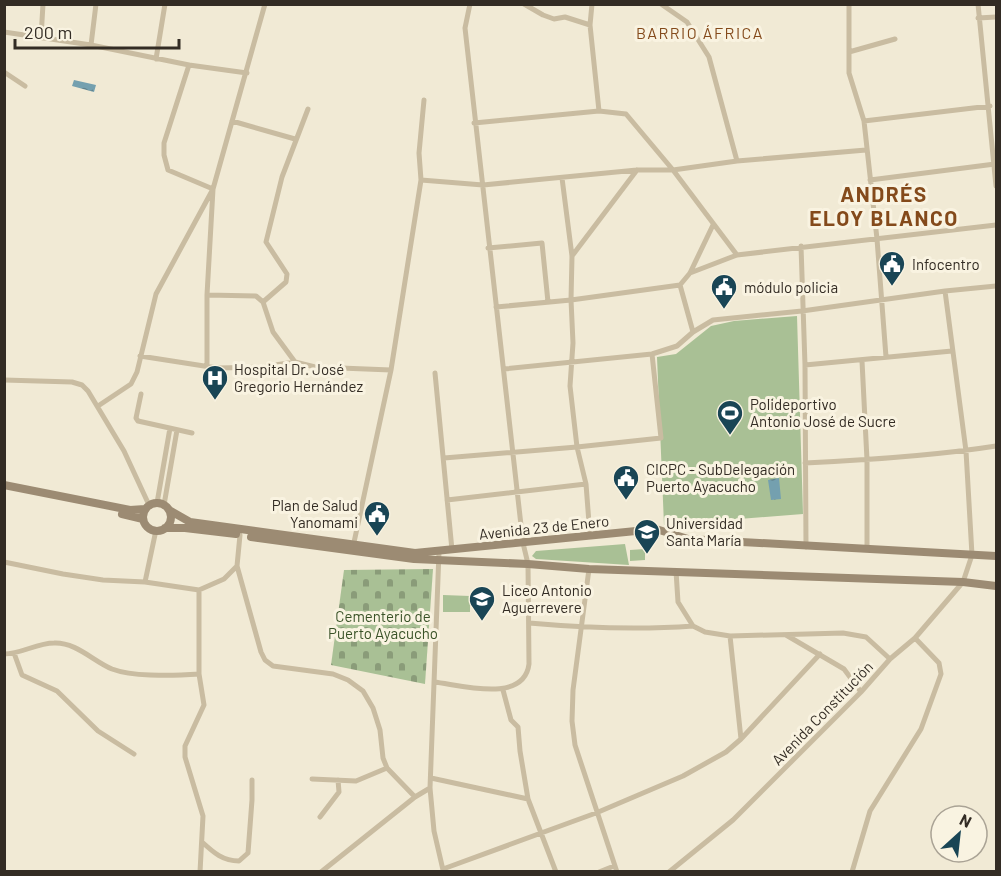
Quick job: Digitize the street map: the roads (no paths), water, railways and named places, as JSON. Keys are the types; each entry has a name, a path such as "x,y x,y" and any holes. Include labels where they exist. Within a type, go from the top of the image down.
{"main road":[{"name":"Avenida 23 de Enero","path":"4,487 130,510 157,507 189,522 352,549"},
{"name":"Avenida 23 de Enero","path":"4,487 143,519 148,527 185,528 352,549 589,569 963,582 996,586"},
{"path":"143,519 157,507 170,518 160,529"},
{"name":"Avenida 23 de Enero","path":"439,556 452,550 656,530 688,539 996,556"}],"street":[{"path":"41,38 43,4"},
{"path":"91,45 96,4"},
{"path":"156,59 165,4"},
{"path":"207,367 207,295 213,189 265,4"},
{"path":"434,682 503,690 521,682 528,672 528,564 523,543 519,493 474,123 465,28 470,4"},
{"path":"524,4 554,19 565,17 590,25"},
{"path":"592,4 590,25 599,111"},
{"path":"661,4 687,22 709,57 737,161"},
{"path":"849,4 849,73 864,121 877,239 886,357"},
{"path":"978,4 990,106 996,186"},
{"path":"978,18 996,17"},
{"path":"4,32 247,73"},
{"path":"849,52 895,39"},
{"path":"189,65 164,143 166,165 168,170 213,189"},
{"path":"4,72 25,86"},
{"path":"352,549 391,370 421,180 419,153 424,100"},
{"path":"864,121 990,106"},
{"path":"263,302 286,282 287,274 266,242 282,177 308,109"},
{"path":"474,123 599,111 626,114 673,170 737,255"},
{"path":"232,121 295,139"},
{"path":"421,180 483,185 637,170 673,170 737,161 866,150"},
{"path":"870,180 995,164"},
{"path":"572,256 637,170"},
{"path":"562,178 572,256 570,386 577,447 586,484 590,536"},
{"path":"98,406 131,384 137,372 156,294 213,189"},
{"path":"496,307 570,300 680,285 690,273 713,225"},
{"path":"690,273 737,255 996,225"},
{"path":"488,248 542,243 548,302"},
{"path":"801,246 805,365 806,547"},
{"path":"680,285 693,332"},
{"path":"504,369 652,354 677,346 693,332 713,320 996,286"},
{"path":"945,291 966,451 972,555"},
{"path":"207,295 255,296 263,302 273,332 295,362"},
{"path":"805,365 952,351"},
{"path":"444,458 662,438 652,354"},
{"path":"140,356 207,367 262,367 295,362 315,367 391,370"},
{"path":"862,361 867,460 867,549"},
{"path":"435,373 452,550"},
{"path":"4,380 72,381 82,386 98,406 157,507"},
{"path":"141,394 136,417 138,421 192,433"},
{"path":"157,507 174,429"},
{"path":"805,463 867,460 996,446"},
{"path":"447,500 586,484"},
{"path":"145,582 160,529"},
{"path":"240,535 237,566 264,660 273,666 333,675 348,680 363,691 373,708 380,730 383,758 387,768 415,797"},
{"name":"Avenida Constitución","path":"669,872 733,820 861,692 890,659 915,638 963,582 972,555"},
{"path":"439,556 430,788 434,831 443,870 596,813 683,776 726,752 741,739 820,654"},
{"path":"4,562 103,580 145,582 199,590 224,579 237,566"},
{"path":"589,569 571,710 575,745 616,868 599,872"},
{"path":"676,571 678,602 693,626"},
{"path":"199,590 199,674 204,705 185,746 185,757 203,816 201,872"},
{"path":"529,623 581,628 644,630 693,626 705,632 730,636 843,633 866,637 890,659"},
{"path":"784,634 844,669 861,692"},
{"path":"730,636 741,739"},
{"path":"852,872 870,811 921,729 941,674 942,668 939,663 915,638"},
{"path":"4,654 55,642 79,649 112,669 133,673 199,674"},
{"path":"14,653 22,675 57,691 98,731 134,754"},
{"path":"503,690 511,720 518,727 528,799 556,872"},
{"path":"312,779 356,781 387,768"},
{"path":"431,778 528,799"},
{"path":"202,842 214,853 228,861 239,861 248,853 252,780"},
{"path":"320,817 339,792 338,780"},
{"path":"321,872 415,797 430,788"}],"water":[{"path":"74,80 96,85 94,92 72,86"},
{"path":"779,478 781,499 771,500 768,480"}],"place":[{"name":"Infocentro","path":"892,287"},
{"name":"módulo policia","path":"724,310"},
{"name":"Hospital Dr. José Gregorio Hernández","path":"215,401"},
{"name":"Polideportivo Antonio José de Sucre","path":"730,436"},
{"name":"CICPC - SubDelegación Puerto Ayacucho","path":"626,501"},
{"name":"Plan de Salud Yanomami","path":"377,537"},
{"name":"Universidad Santa María","path":"647,555"},
{"name":"Liceo Antonio Aguerrevere","path":"482,622"}],"district":[{"name":"BARRIO ÁFRICA","path":"700,32"},
{"name":"ANDRÉS ELOY BLANCO","path":"884,205"}],"park label":[{"name":"Cementerio de Puerto Ayacucho","path":"383,624"}]}
